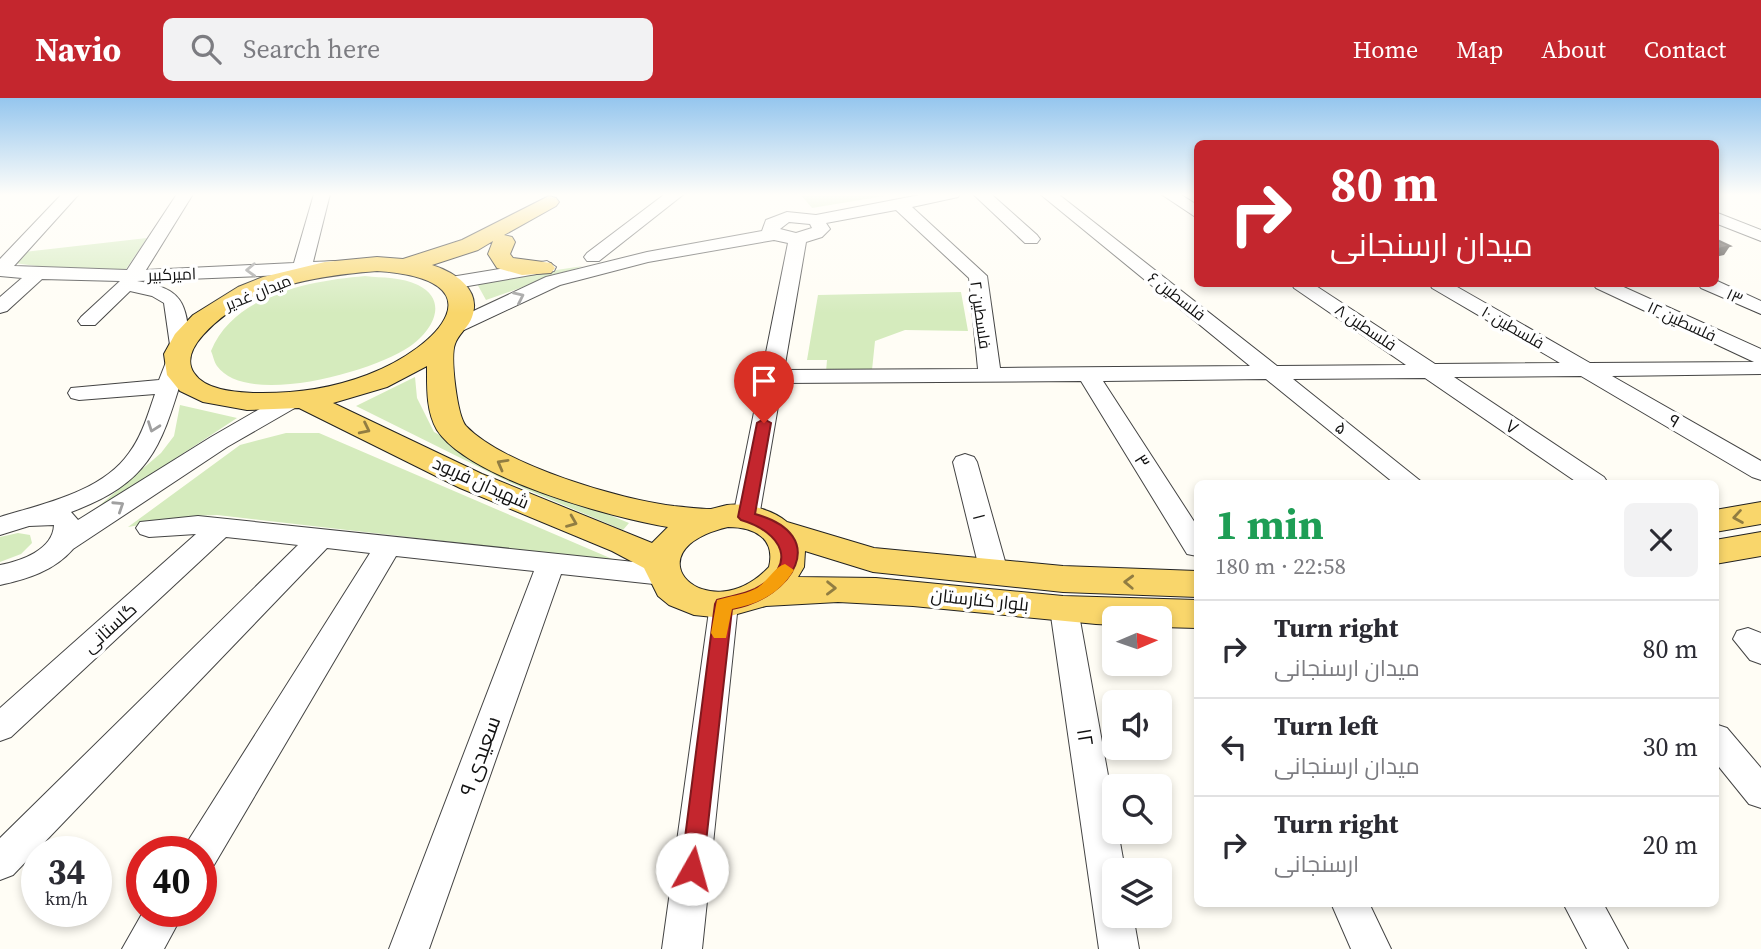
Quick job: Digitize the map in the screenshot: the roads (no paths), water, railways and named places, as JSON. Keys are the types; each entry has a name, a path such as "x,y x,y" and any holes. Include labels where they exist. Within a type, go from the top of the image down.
{"main road":[{"path":"406,266 470,245 490,234"},
{"path":"175,364 183,378 200,391 228,399 263,402 298,400 344,391 383,378 416,362 449,335 464,309 461,294 450,282 514,234"},
{"path":"504,242 499,254 505,263 522,268 543,268"},
{"name":"میدان غدیر","path":"175,364 194,326 216,309 244,294 310,272 344,266 406,266 431,272 450,282"},
{"name":"شهيدان فربود","path":"449,335 443,407 451,429 473,447 511,469 607,501 660,515 709,519"},
{"name":"شهيدان فربود","path":"298,400 471,481 624,543 663,568"},
{"path":"709,519 762,523 786,541 789,554 786,568 777,581 763,593 744,601 703,603 685,597 671,588 663,568 666,548 691,526 709,519"},
{"name":"بلوار کنارستان","path":"762,523 873,560 1063,579 1194,584"},
{"path":"1719,523 1759,539"},
{"path":"1719,551 1759,539"},
{"name":"بلوار کنارستان","path":"763,593 813,587 866,588 1065,609 1194,614"}],"street":[{"path":"0,270 34,234"},
{"path":"89,321 129,281 159,234"},
{"path":"302,268 311,234"},
{"path":"593,257 624,234"},
{"path":"450,282 743,234"},
{"path":"449,335 565,277 752,234"},
{"path":"786,234 798,238 813,234"},
{"name":"فلسطین ۲","path":"932,234 978,276 990,375"},
{"path":"1025,234 1031,239"},
{"name":"فلسطین ۶","path":"1098,234 1272,373"},
{"path":"762,523 772,377 798,238"},
{"name":"امیرکبیر","path":"129,281 196,273 344,266"},
{"path":"0,270 129,281 165,292 176,305 175,364 141,455 125,472 100,489 69,504 0,526"},
{"path":"165,292 184,285 196,273"},
{"path":"0,307 34,275"},
{"name":"فلسطین ۸","path":"1305,287 1430,371"},
{"name":"فلسطین ۱۰","path":"1444,287 1587,370"},
{"name":"فلسطین ۱۲","path":"1609,287 1761,357"},
{"name":"۱۳","path":"1715,287 1761,308"},
{"path":"79,393 175,364"},
{"path":"772,377 1761,368"},
{"name":"۹","path":"1587,370 1761,472"},
{"name":"۷","path":"1430,371 1591,480"},
{"name":"۵","path":"1272,373 1406,480"},
{"name":"۳","path":"1088,374 1194,542"},
{"path":"7,576 51,553 62,543 219,442 298,400"},
{"name":"۱","path":"965,462 994,572"},
{"path":"26,517 54,516 63,520 68,526 62,543"},
{"path":"149,528 198,525 551,563 663,568"},
{"name":"گلستانی","path":"0,728 220,527"},
{"path":"0,863 321,538"},
{"path":"211,836 389,545"},
{"name":"سعیدی ۹","path":"408,949 551,563"},
{"path":"682,949 724,604"},
{"name":"۱۲","path":"1065,609 1119,949"},
{"path":"1719,743 1761,793"},
{"path":"1352,907 1371,949"},
{"path":"1583,907 1608,949"},
{"path":"142,949 156,927"}]}
